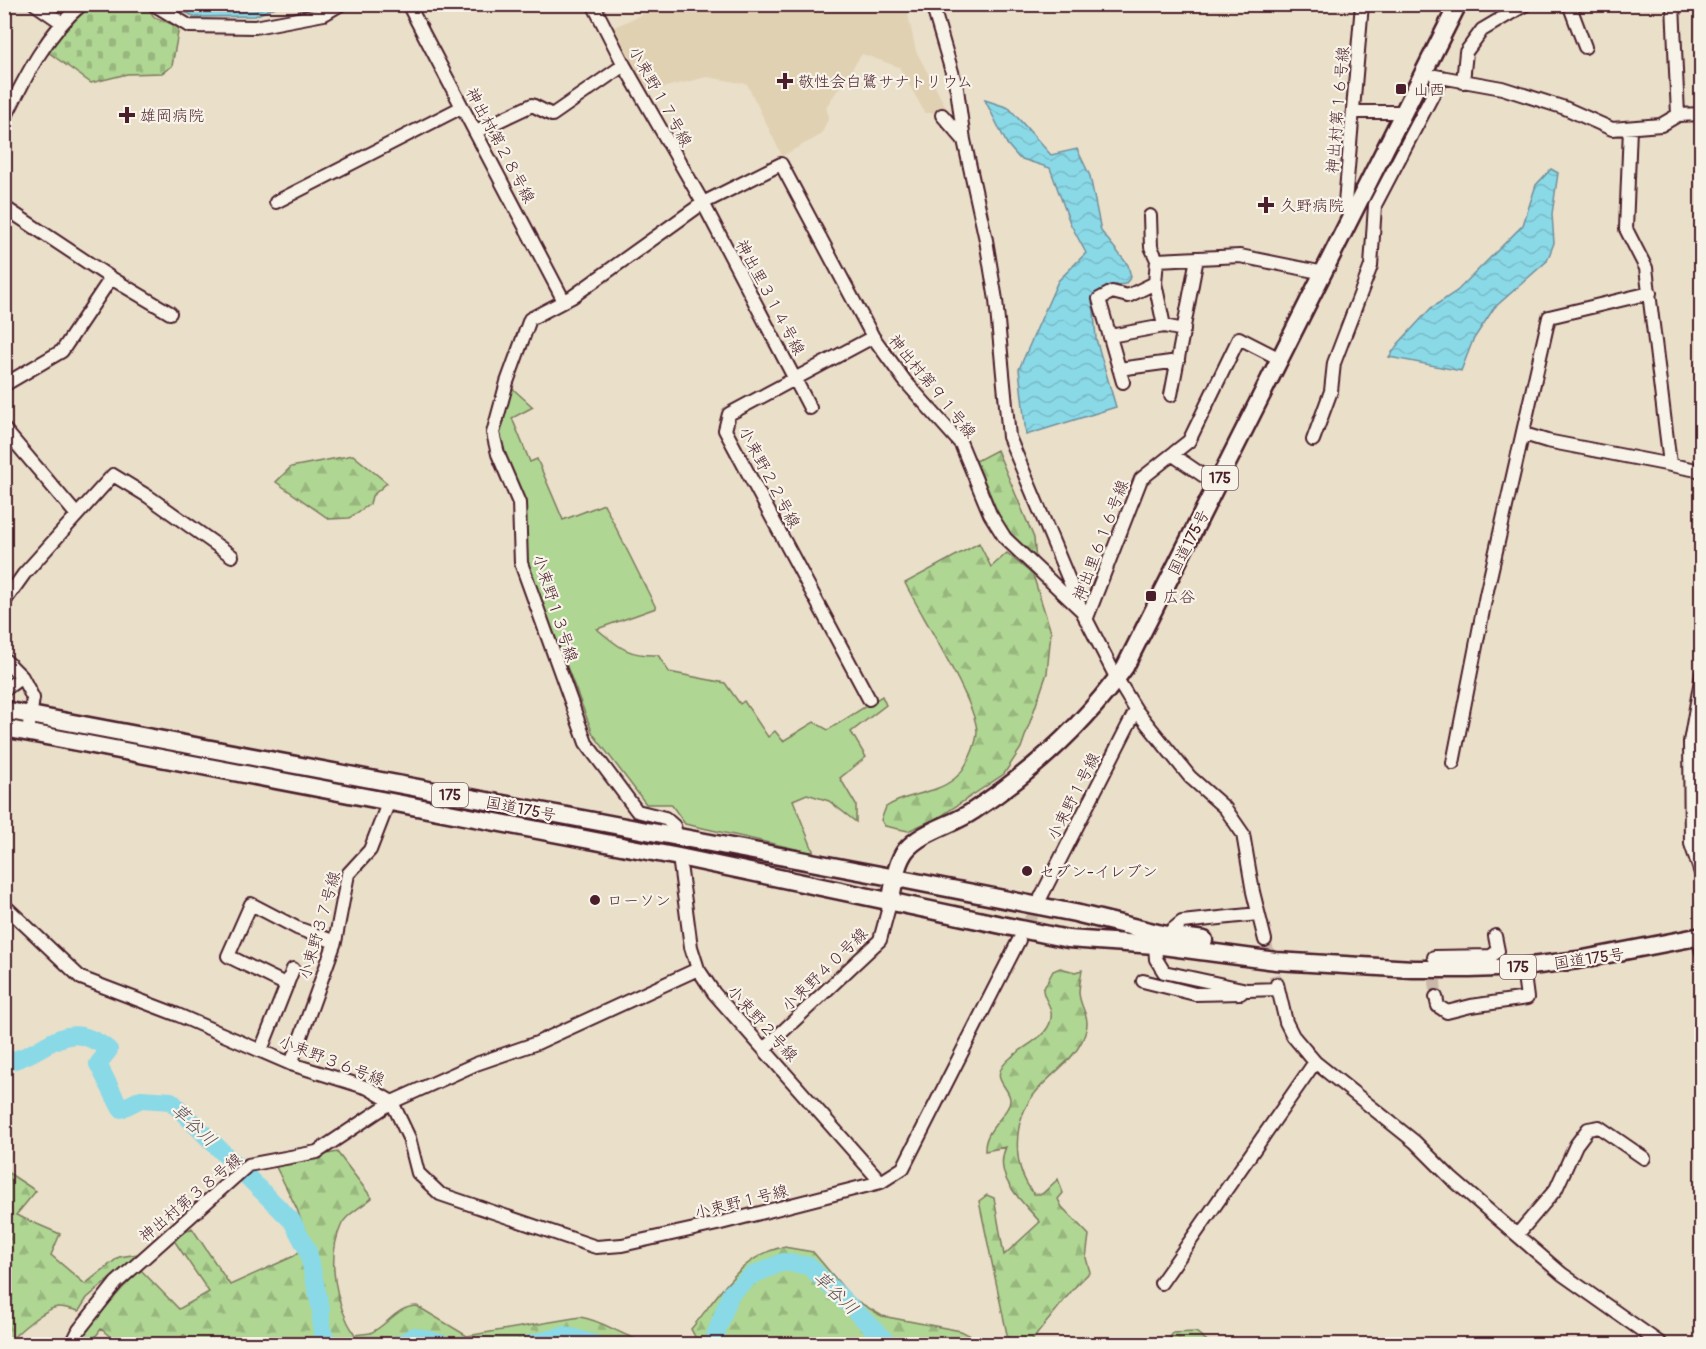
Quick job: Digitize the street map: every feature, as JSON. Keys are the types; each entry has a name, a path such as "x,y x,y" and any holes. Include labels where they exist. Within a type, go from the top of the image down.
{"highway":[{"name":"国道175号","path":"890,903 902,856 913,844 970,813 1043,759 1085,718 1117,679 1140,639 1458,4"},
{"name":"国道175号","path":"4,710 1075,913 1160,940"},
{"name":"国道175号","path":"4,728 679,857 1068,939 1160,940 1280,950 1332,963 1413,969 1523,967 1700,942"}],"street":[{"path":"35,4 62,22"},
{"path":"4,120 29,69 62,22 82,4"},
{"path":"153,4 189,26 255,27 324,14 340,4"},
{"name":"神出村第２８号線","path":"408,4 564,301"},
{"name":"小束野１７号線","path":"593,4 624,65 703,203"},
{"path":"932,4 957,89 964,140 981,212 996,300 1009,437 1084,615 1117,679 1136,710 1190,777 1225,808 1243,834 1265,940"},
{"name":"神出村第１６号線","path":"1350,218 1345,203 1355,112 1362,4"},
{"path":"1463,82 1466,52 1482,30 1526,4"},
{"path":"1569,4 1585,47"},
{"path":"1673,4 1678,115"},
{"path":"476,132 532,105 552,115 624,65"},
{"path":"1423,74 1502,88 1565,108 1612,129 1661,125 1678,115 1701,114"},
{"path":"1313,440 1331,391 1334,363 1371,266 1375,205 1442,77"},
{"path":"276,202 462,107"},
{"path":"1355,112 1404,112"},
{"path":"942,116 964,140"},
{"path":"1630,128 1626,229 1646,268 1670,464"},
{"name":"小束野１３号線","path":"677,837 674,826 666,818 637,811 586,743 521,563 519,503 498,454 493,433 507,382 530,319 564,301 703,203 781,164"},
{"name":"神出村第９１号線","path":"781,164 873,337 904,381 961,444 990,514 1005,538 1084,615"},
{"name":"神出里３１４号線","path":"703,203 810,408"},
{"path":"4,207 111,278 170,313"},
{"path":"1150,216 1151,247 1156,260 1155,283 1164,326"},
{"path":"1156,260 1240,256 1324,273"},
{"path":"1171,395 1197,258"},
{"path":"4,385 62,351 111,278"},
{"path":"1122,382 1099,299 1112,292 1128,296 1155,283"},
{"path":"1453,763 1486,596 1549,317 1650,293"},
{"path":"1110,336 1164,326 1184,330"},
{"name":"小束野２２号線","path":"869,699 725,430 729,414 873,337"},
{"name":"神出里６１６号線","path":"1084,615 1141,479 1189,441 1239,338 1280,359"},
{"path":"1119,369 1178,361"},
{"path":"4,429 76,514"},
{"path":"1524,435 1701,471"},
{"path":"1173,455 1217,485"},
{"path":"4,602 24,574 113,475 149,497 232,556"},
{"path":"4,659 22,677 33,698 28,732"},
{"path":"1701,674 1691,844 1701,876"},
{"path":"4,690 22,677"},
{"name":"小束野１号線","path":"1041,897 1136,710"},
{"name":"小束野３７号線","path":"291,1064 335,942 348,874 370,850 389,801"},
{"path":"635,830 643,823 643,812"},
{"name":"小束野２号線","path":"679,857 690,938 698,969 714,993 765,1048 881,1182"},
{"name":"小束野４０号線","path":"765,1048 880,940 890,903"},
{"path":"286,985 228,956 250,904 297,928 335,942"},
{"name":"小束野３６号線","path":"4,905 81,978 291,1064 368,1088 392,1102 476,1064 537,1043 698,969"},
{"path":"1258,914 1182,922 1160,940 1156,959 1164,972 1247,990 1278,987 1286,1022 1293,1036 1315,1062 1415,1142 1451,1178 1570,1280 1661,1344"},
{"path":"1434,957 1491,956 1498,951 1495,936"},
{"name":"小束野１号線","path":"392,1102 409,1138 418,1173 440,1194 596,1247 622,1245 706,1227 881,1182 903,1168 1019,940"},
{"path":"1436,997 1438,1006 1447,1012 1527,998 1523,967"},
{"path":"261,1050 293,969"},
{"path":"1143,981 1196,994 1238,994 1247,990"},
{"path":"1161,1283 1315,1062"},
{"name":"神出村第３８号線","path":"72,1344 79,1329 116,1283 248,1165 317,1152 392,1102"},
{"path":"1517,1235 1556,1189 1576,1145 1588,1129 1599,1127 1644,1158"}],"shaded area":[{"name":"敬性会白鷺サナトリウム","path":"663,5 906,5 916,51 949,113 925,113 899,67 862,54 826,107 829,117 821,135 782,156 747,84 707,77 645,92 612,28"}],"green space":[{"path":"87,5 146,5 154,17 179,27 172,66 162,73 127,74 91,83 45,50"},
{"path":"512,388 533,407 512,418 530,462 537,459 563,520 604,504 656,608 597,629 611,641 631,652 658,655 669,672 725,683 740,704 744,701 768,737 775,731 783,741 814,722 828,730 882,696 886,705 851,732 866,757 840,778 856,805 856,822 829,801 807,794 793,800 814,853 685,824 671,804 646,804 593,734 526,561 526,502 503,454 497,430"},
{"path":"997,450 1034,538 1036,562 1007,534 976,461"},
{"path":"353,455 387,483 372,496 370,504 349,518 329,519 276,482 291,467"},
{"path":"979,543 991,567 1007,553 1033,575 1051,632 1047,673 1021,748 1004,774 941,816 908,831 885,826 881,820 886,807 902,799 938,788 954,779 966,764 973,750 977,731 967,699 905,583"},
{"path":"1060,968 1075,972 1082,970 1079,993 1087,1026 1082,1041 1073,1055 1028,1103 1019,1129 1018,1157 1026,1183 1034,1194 1042,1194 1058,1179 1063,1193 1058,1199 1062,1207 1089,1235 1086,1258 1090,1272 1074,1288 1033,1339 1032,1344 1009,1344 979,1201 987,1195 994,1198 1004,1255 1040,1222 1011,1188 1006,1178 1003,1158 1006,1147 985,1151 985,1144 1010,1102 1008,1092 1000,1079 1001,1069 1006,1062 1046,1029 1051,1012 1043,990 1053,971"},
{"path":"337,1152 372,1198 343,1222 334,1253 338,1296 355,1335 370,1333 404,1309 417,1306 467,1336 580,1317 596,1321 642,1341 638,1344 199,1344 184,1335 173,1344 119,1344 101,1329 90,1344 79,1344 88,1326 140,1269 179,1309 209,1292 173,1239 192,1228 230,1285 294,1256 309,1243 297,1209 275,1165"},
{"path":"4,1170 36,1191 16,1215 60,1234 51,1255 85,1284 119,1257 139,1254 87,1298 79,1311 61,1307 53,1308 31,1322 8,1344 4,1344"},
{"path":"784,1247 813,1252 852,1298 882,1316 961,1331 986,1344 699,1344 691,1329 731,1279 755,1258"},
{"path":"1196,1332 1211,1344 1170,1344 1169,1339 1173,1333"}],"water":[{"path":"171,5 280,5 255,16 195,17"},
{"path":"985,100 1009,108 1051,155 1077,149 1090,176 1101,231 1128,265 1131,277 1125,284 1108,286 1093,298 1096,339 1116,407 1026,435 1019,369 1058,281 1086,253 1070,223 1050,168 1019,158 1007,144"},
{"path":"1551,169 1558,173 1552,214 1554,243 1547,261 1494,308 1473,340 1461,371 1389,357 1431,308 1457,291 1523,225 1536,185"}],"waterway":[{"name":"草谷川","path":"4,1062 19,1059 66,1036 79,1036 93,1040 109,1050 98,1064 121,1109 141,1099 171,1101 292,1221 308,1251 321,1311 321,1327 328,1344"},
{"name":"草谷川","path":"719,1344 715,1336 731,1293 751,1276 783,1262 809,1266 889,1344"},
{"name":"草谷川","path":"530,1344 565,1335 595,1344"},
{"name":"草谷川","path":"400,1344 414,1336 443,1344"}],"tunnel":[{"path":"1021,937 1040,899"},
{"path":"1265,940 1277,984"},
{"path":"1434,962 1436,997"}],"place":[{"name":"敬性会白鷺サナトリウム","path":"785,81"},
{"name":"山西","path":"1401,89"},
{"name":"雄岡病院","path":"127,115"},
{"name":"久野病院","path":"1266,205"},
{"name":"広谷","path":"1151,596"},
{"name":"セブン-イレブン","path":"1027,871"},
{"name":"ローソン","path":"595,900"}]}
